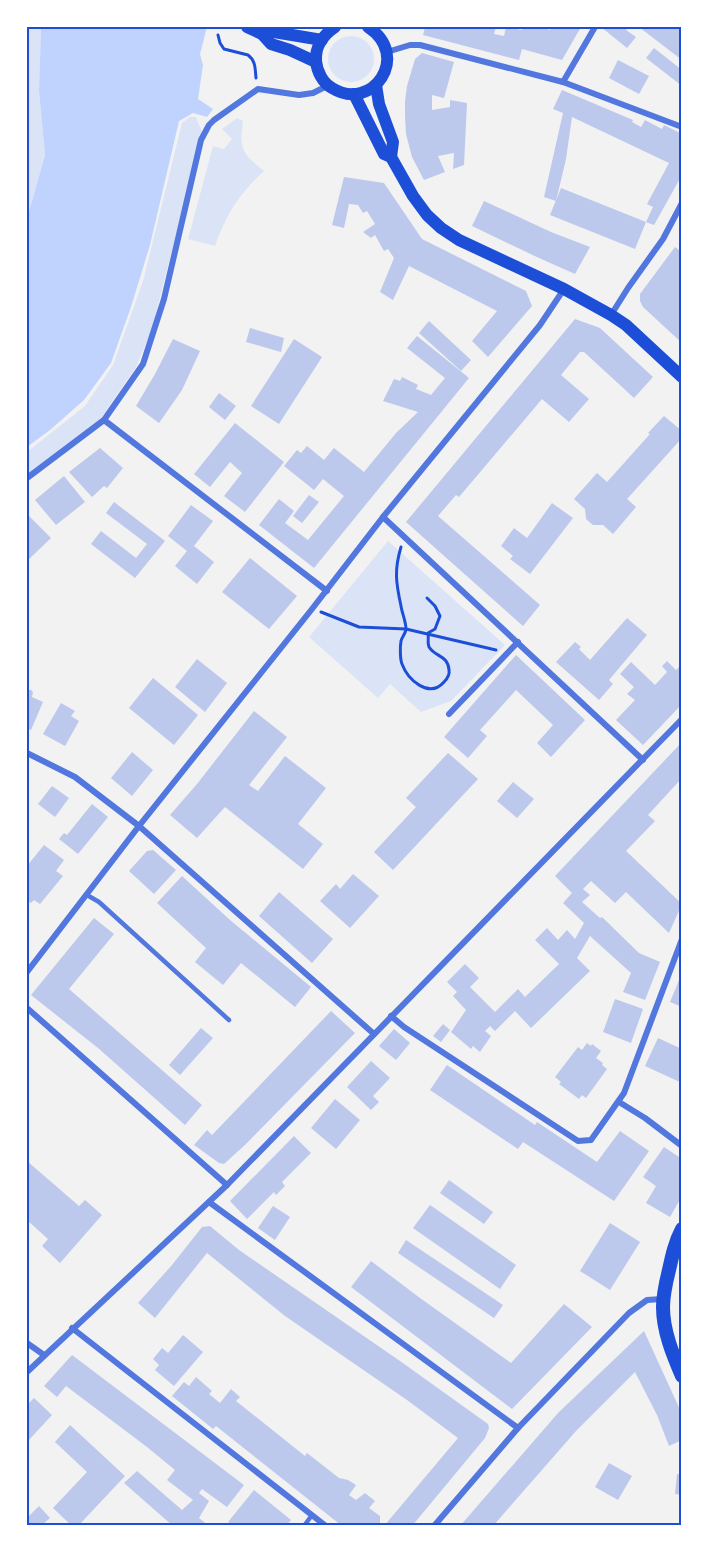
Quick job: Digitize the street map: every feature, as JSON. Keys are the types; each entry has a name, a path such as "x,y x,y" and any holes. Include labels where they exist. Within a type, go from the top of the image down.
{"main road":[{"path":"247,27 262,34 271,44 291,50 316,62"},
{"path":"335,27 322,40 317,50 316,62 319,72 328,85 340,92 354,94 368,91 376,85 386,70 386,46 368,27"},
{"path":"262,34 274,32 322,40"},
{"path":"376,85 379,104 393,142 392,157 413,196 427,215 459,240 489,256 564,289 611,315 626,325 682,377"},
{"path":"354,94 384,153 392,157"},
{"path":"682,1229 673,1250 663,1299 667,1333 682,1376"}],"street":[{"path":"563,82 595,27"},
{"path":"387,52 410,45 420,45 563,82 682,127"},
{"path":"27,478 104,420 143,364 164,299 201,140 209,125 258,89 299,95 314,93 328,85"},
{"path":"611,315 663,239 682,202"},
{"path":"27,972 383,517 540,325 564,289"},
{"path":"104,420 327,591"},
{"path":"383,517 643,760"},
{"path":"448,714 515,640"},
{"path":"27,1372 227,1185 682,719"},
{"path":"27,753 75,777 139,826 374,1034"},
{"path":"391,1016 404,1027 578,1141 591,1140 624,1093 682,939"},
{"path":"27,1008 227,1185"},
{"path":"619,1102 682,1146"},
{"path":"209,1202 518,1428"},
{"path":"434,1526 518,1428 629,1313 647,1300 663,1299"},
{"path":"72,1328 326,1526"},
{"path":"27,1343 44,1355"}],"lane":[{"path":"87,895 99,902 229,1020"},
{"path":"304,1526 312,1515"}],"path":[{"path":"218,35 224,49 248,55 254,61 258,89"},
{"path":"405,537 398,559 396,578 406,629 401,642 401,663 411,679 420,686 431,689 444,682 449,675 450,668 442,656 430,648 428,633"},
{"path":"427,598 435,606 440,616 435,629 428,633"},
{"path":"312,609 359,627 406,629 500,651 515,640"}],"shaded area":[{"path":"27,27 41,27 39,91 45,155 27,219"},
{"path":"351,36 367,43 374,59 367,75 351,82 335,75 328,59 335,43"},
{"path":"190,117 196,117 202,132 152,329 136,367 99,421 27,474 27,452 85,406 113,365 143,281 182,123"},
{"path":"237,118 243,121 244,150 251,160 264,171 235,205 215,246 188,239 213,146 224,149 232,139 222,129"},
{"path":"388,541 505,645 451,701 421,712 390,684 378,698 309,637"}],"water":[{"path":"41,27 207,27 200,54 203,65 198,99 213,109 207,117 193,113 179,121 150,245 111,363 84,400 27,447 27,219 45,155 39,91"}],"building":[{"path":"425,27 496,27 494,34 504,36 506,27 522,30 523,27 542,27 550,30 552,27 581,27 562,60 522,49 519,60 423,35"},
{"path":"601,27 629,27 626,30 636,37 627,48"},
{"path":"639,27 679,27 682,29 682,60"},
{"path":"654,48 682,70 682,86 646,58"},
{"path":"422,53 454,62 444,98 432,95 432,110 450,107 450,100 467,103 464,165 453,169 454,153 438,156 445,172 424,180 412,157 406,134 405,116 407,86 415,59"},
{"path":"618,60 649,76 639,94 609,78"},
{"path":"562,90 633,120 632,122 641,127 645,120 662,129 664,125 682,134 682,175 654,225 646,222 653,207 647,204 669,163 572,117 566,159 556,201 544,197 563,113 553,109"},
{"path":"344,177 384,183 422,239 526,291 532,306 488,357 472,341 497,311 409,266 393,300 380,292 394,258 388,249 384,251 375,235 371,238 363,232 375,224 367,211 363,213 358,205 349,204 344,228 332,225"},
{"path":"561,188 646,222 635,249 550,215"},
{"path":"484,201 590,247 575,274 472,226"},
{"path":"675,247 682,252 682,343 643,307 640,301 640,294"},
{"path":"575,319 600,328 653,377 634,398 584,352 580,352 561,375 589,399 569,422 542,399 459,497 456,495 438,516 540,605 523,626 406,522"},
{"path":"429,321 471,360 461,371 419,333"},
{"path":"250,328 284,338 281,352 246,342"},
{"path":"417,336 469,378 314,568 259,525 279,499 294,511 285,523 308,540 344,496 323,479 314,490 284,466 297,450 301,453 307,446 324,460 334,448 364,472 396,433 418,412 383,401 394,379 400,381 402,377 418,385 416,389 431,395 445,378 407,348"},
{"path":"173,339 200,351 182,390 159,423 136,406"},
{"path":"294,339 322,357 279,424 251,406"},
{"path":"219,393 236,406 225,420 209,407"},
{"path":"664,416 682,431 682,438 627,499 636,507 613,534 603,525 593,525 586,519 585,509 574,499 597,473 607,482"},
{"path":"235,423 284,462 245,512 224,496 242,473 230,462 210,487 194,474"},
{"path":"100,448 123,468 107,488 104,486 92,497 69,472"},
{"path":"64,476 85,502 56,525 35,500"},
{"path":"309,495 319,502 302,523 293,516"},
{"path":"114,502 165,541 135,578 91,544 101,531 136,558 147,544 106,513"},
{"path":"552,503 573,518 530,574 510,559 513,556 501,546 514,528 527,538"},
{"path":"191,505 213,521 194,546 214,562 197,584 175,566 187,551 168,536"},
{"path":"27,514 51,538 27,561"},
{"path":"250,558 297,596 269,629 222,592"},
{"path":"627,618 647,635 609,680 613,684 599,700 556,662 575,642 590,660"},
{"path":"516,655 585,720 551,757 537,743 553,725 516,690 480,730 487,736 468,758 444,737"},
{"path":"197,659 227,683 205,712 175,687"},
{"path":"667,661 676,670 682,664 682,704 643,745 616,720 635,700 627,694 634,687 620,674 631,662 655,685 667,672 662,666"},
{"path":"153,678 198,715 174,745 129,708"},
{"path":"27,690 33,692 32,697 43,702 31,730 27,728"},
{"path":"61,703 75,711 71,716 79,721 65,746 43,734"},
{"path":"254,711 287,737 249,785 258,791 285,756 326,788 298,824 323,844 303,869 225,807 197,838 170,815"},
{"path":"682,742 682,778 648,815 655,821 626,851 682,904 669,933 626,892 615,903 591,881 583,889 590,895 582,902 600,918 602,917 639,953 660,962 645,1000 623,992 631,973 590,936 577,958 590,971 531,1028 515,1011 495,1031 490,1026 485,1031 491,1036 480,1052 473,1046 471,1049 451,1032 466,1010 453,996 457,992 447,982 465,964 479,978 470,987 495,1012 518,989 525,997 559,964 535,940 547,928 558,940 567,930 575,939 584,923 563,903 572,893 555,876"},
{"path":"132,752 153,770 132,796 111,778"},
{"path":"448,753 478,779 393,870 374,852 416,807 406,798"},
{"path":"513,782 534,799 517,818 497,801"},
{"path":"52,786 69,798 55,817 38,804"},
{"path":"92,804 108,817 78,854 59,839 64,833 67,835"},
{"path":"44,845 64,860 56,871 63,876 40,904 34,900 31,903 27,900 27,866"},
{"path":"153,850 176,870 154,894 129,871 147,851"},
{"path":"353,874 379,896 350,928 320,901 336,884 340,889"},
{"path":"182,876 230,920 311,987 295,1007 241,963 223,985 195,962 206,948 157,903"},
{"path":"279,892 333,939 312,963 259,916"},
{"path":"94,918 114,934 69,989 202,1105 185,1125 98,1048 31,995"},
{"path":"682,973 682,1007 670,1002"},
{"path":"615,999 643,1009 631,1043 603,1032"},
{"path":"331,1011 355,1033 246,1144 224,1164 219,1163 194,1145 207,1130 212,1135"},
{"path":"443,1024 450,1030 441,1042 433,1036"},
{"path":"201,1028 213,1038 180,1075 169,1065"},
{"path":"394,1029 410,1043 396,1060 379,1046"},
{"path":"658,1038 682,1049 682,1083 645,1066"},
{"path":"587,1043 601,1051 596,1058 607,1069 586,1098 582,1095 579,1099 559,1084 561,1082 555,1077 578,1047 582,1050"},
{"path":"371,1061 390,1078 373,1096 379,1102 371,1110 347,1087"},
{"path":"447,1065 535,1125 537,1122 597,1162 620,1131 649,1151 614,1201 523,1142 518,1149 430,1090"},
{"path":"335,1099 360,1120 336,1149 311,1128"},
{"path":"294,1136 311,1153 282,1182 285,1186 276,1195 274,1192 247,1219 230,1201"},
{"path":"664,1147 682,1159 682,1196 670,1217 646,1203 656,1186 643,1177"},
{"path":"27,1161 79,1206 85,1200 102,1215 60,1263 42,1246 48,1239 28,1221 27,1223"},
{"path":"449,1180 493,1212 484,1224 440,1193"},
{"path":"430,1205 516,1265 500,1289 413,1228"},
{"path":"273,1206 290,1217 275,1240 258,1228"},
{"path":"610,1223 640,1242 610,1290 580,1271"},
{"path":"210,1226 239,1250 488,1424 489,1428 485,1438 412,1526 384,1526 458,1438 285,1316 207,1253 155,1318 138,1303 202,1227"},
{"path":"406,1240 503,1305 494,1318 398,1253"},
{"path":"371,1261 511,1363 564,1304 592,1327 512,1409 351,1287"},
{"path":"644,1331 682,1414 682,1440 669,1446 657,1415 635,1372 576,1431 493,1526 460,1526 558,1413"},
{"path":"183,1335 203,1352 174,1386 155,1370 159,1365 153,1359 162,1348 168,1353"},
{"path":"72,1355 244,1485 227,1507 202,1489 199,1493 209,1501 199,1518 209,1526 173,1526 124,1483 137,1471 182,1510 193,1500 167,1480 175,1470 66,1386 57,1397 44,1386"},
{"path":"196,1377 212,1391 209,1394 220,1403 231,1389 240,1397 236,1401 305,1456 307,1453 339,1478 356,1485 349,1495 356,1500 365,1493 375,1501 369,1508 380,1516 380,1526 342,1526 216,1426 213,1429 172,1396 184,1382 189,1386"},
{"path":"34,1398 52,1415 27,1442 27,1405"},
{"path":"70,1425 125,1476 78,1526 72,1526 53,1508 87,1472 55,1442"},
{"path":"609,1463 632,1476 618,1500 595,1487"},
{"path":"677,1474 682,1475 682,1495 675,1494"},
{"path":"254,1490 291,1520 286,1526 234,1526 228,1522"},
{"path":"39,1506 50,1518 41,1526 27,1526 27,1518"}]}
